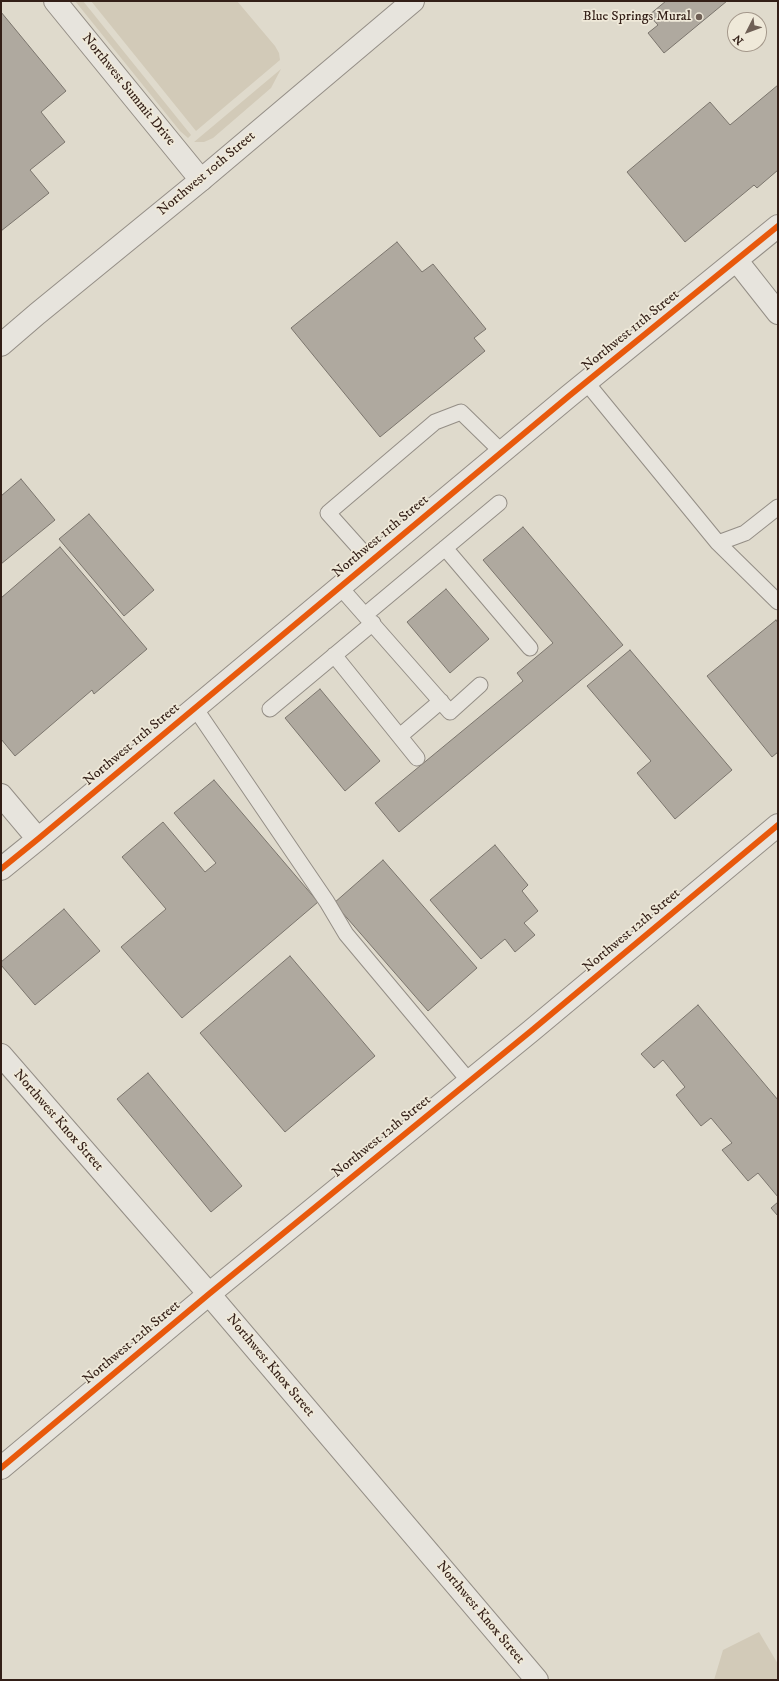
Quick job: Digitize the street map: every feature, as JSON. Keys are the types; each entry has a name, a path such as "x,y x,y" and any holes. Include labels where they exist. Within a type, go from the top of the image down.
{"street":[{"name":"Northwest Summit Drive","path":"55,1 201,180"},
{"name":"Northwest 10th Street","path":"1,345 201,180 413,1"},
{"name":"Northwest 11th Street","path":"1,869 586,382 778,226"},
{"path":"736,261 778,313"},
{"path":"1,795 38,839"},
{"name":"Northwest 12th Street","path":"1,1468 209,1294 778,825"},
{"name":"Northwest Knox Street","path":"1,1055 209,1294 536,1680"}],"lane":[{"path":"586,382 718,544 778,602"},
{"path":"371,561 328,513 435,422 461,412 502,452"},
{"path":"270,709 334,655 369,619 445,548 498,503"},
{"path":"718,544 744,533 778,507"},
{"path":"445,548 530,648"},
{"path":"340,587 450,712 480,685"},
{"path":"334,655 417,758"},
{"path":"400,736 440,701"},
{"path":"195,708 327,902 346,934 469,1081"}],"shaded area":[{"path":"75,1 83,1 191,135 188,138 180,131"},
{"path":"91,1 237,1 275,46 279,53 280,60 196,131"},
{"path":"281,69 271,88 213,138 204,142 194,142"},
{"path":"759,1632 778,1664 778,1680 714,1680 723,1650"}],"building":[{"path":"666,1 727,1 664,53 648,33 658,25 649,15"},
{"path":"1,12 66,91 41,112 65,142 30,170 49,193 1,231"},
{"path":"778,85 778,170 757,188 754,185 685,242 627,172 710,102 730,125"},
{"path":"397,242 422,272 433,264 486,329 474,338 485,351 380,437 291,328"},
{"path":"21,479 55,520 1,564 1,496"},
{"path":"89,514 154,590 124,616 59,539"},
{"path":"523,527 623,645 399,832 375,803 523,681 517,673 553,643 483,560"},
{"path":"60,547 147,649 94,694 92,690 15,756 1,739 1,598"},
{"path":"446,589 489,639 450,673 407,622"},
{"path":"776,620 778,623 778,752 772,757 707,676"},
{"path":"630,650 732,770 675,819 637,773 651,761 587,686"},
{"path":"320,689 380,761 345,791 285,718"},
{"path":"214,780 318,902 182,1018 121,947 166,909 122,857 163,822 205,872 216,863 174,813"},
{"path":"495,845 528,885 522,891 538,911 524,923 535,935 515,952 505,939 481,959 430,900"},
{"path":"383,860 477,968 428,1011 334,903"},
{"path":"64,909 100,951 35,1005 1,965 1,962"},
{"path":"290,956 375,1056 285,1132 200,1033"},
{"path":"698,1005 778,1100 778,1197 758,1173 748,1181 722,1150 732,1143 711,1118 701,1126 676,1095 685,1087 663,1060 654,1068 641,1054"},
{"path":"148,1073 242,1186 211,1212 117,1099"},
{"path":"778,1202 778,1216 771,1208"}],"cycle path":[{"path":"1,869 569,396 778,226"},
{"path":"1,1468 209,1294 531,1031 778,825"}],"place":[{"name":"Blue Springs Mural","path":"699,17"}]}
